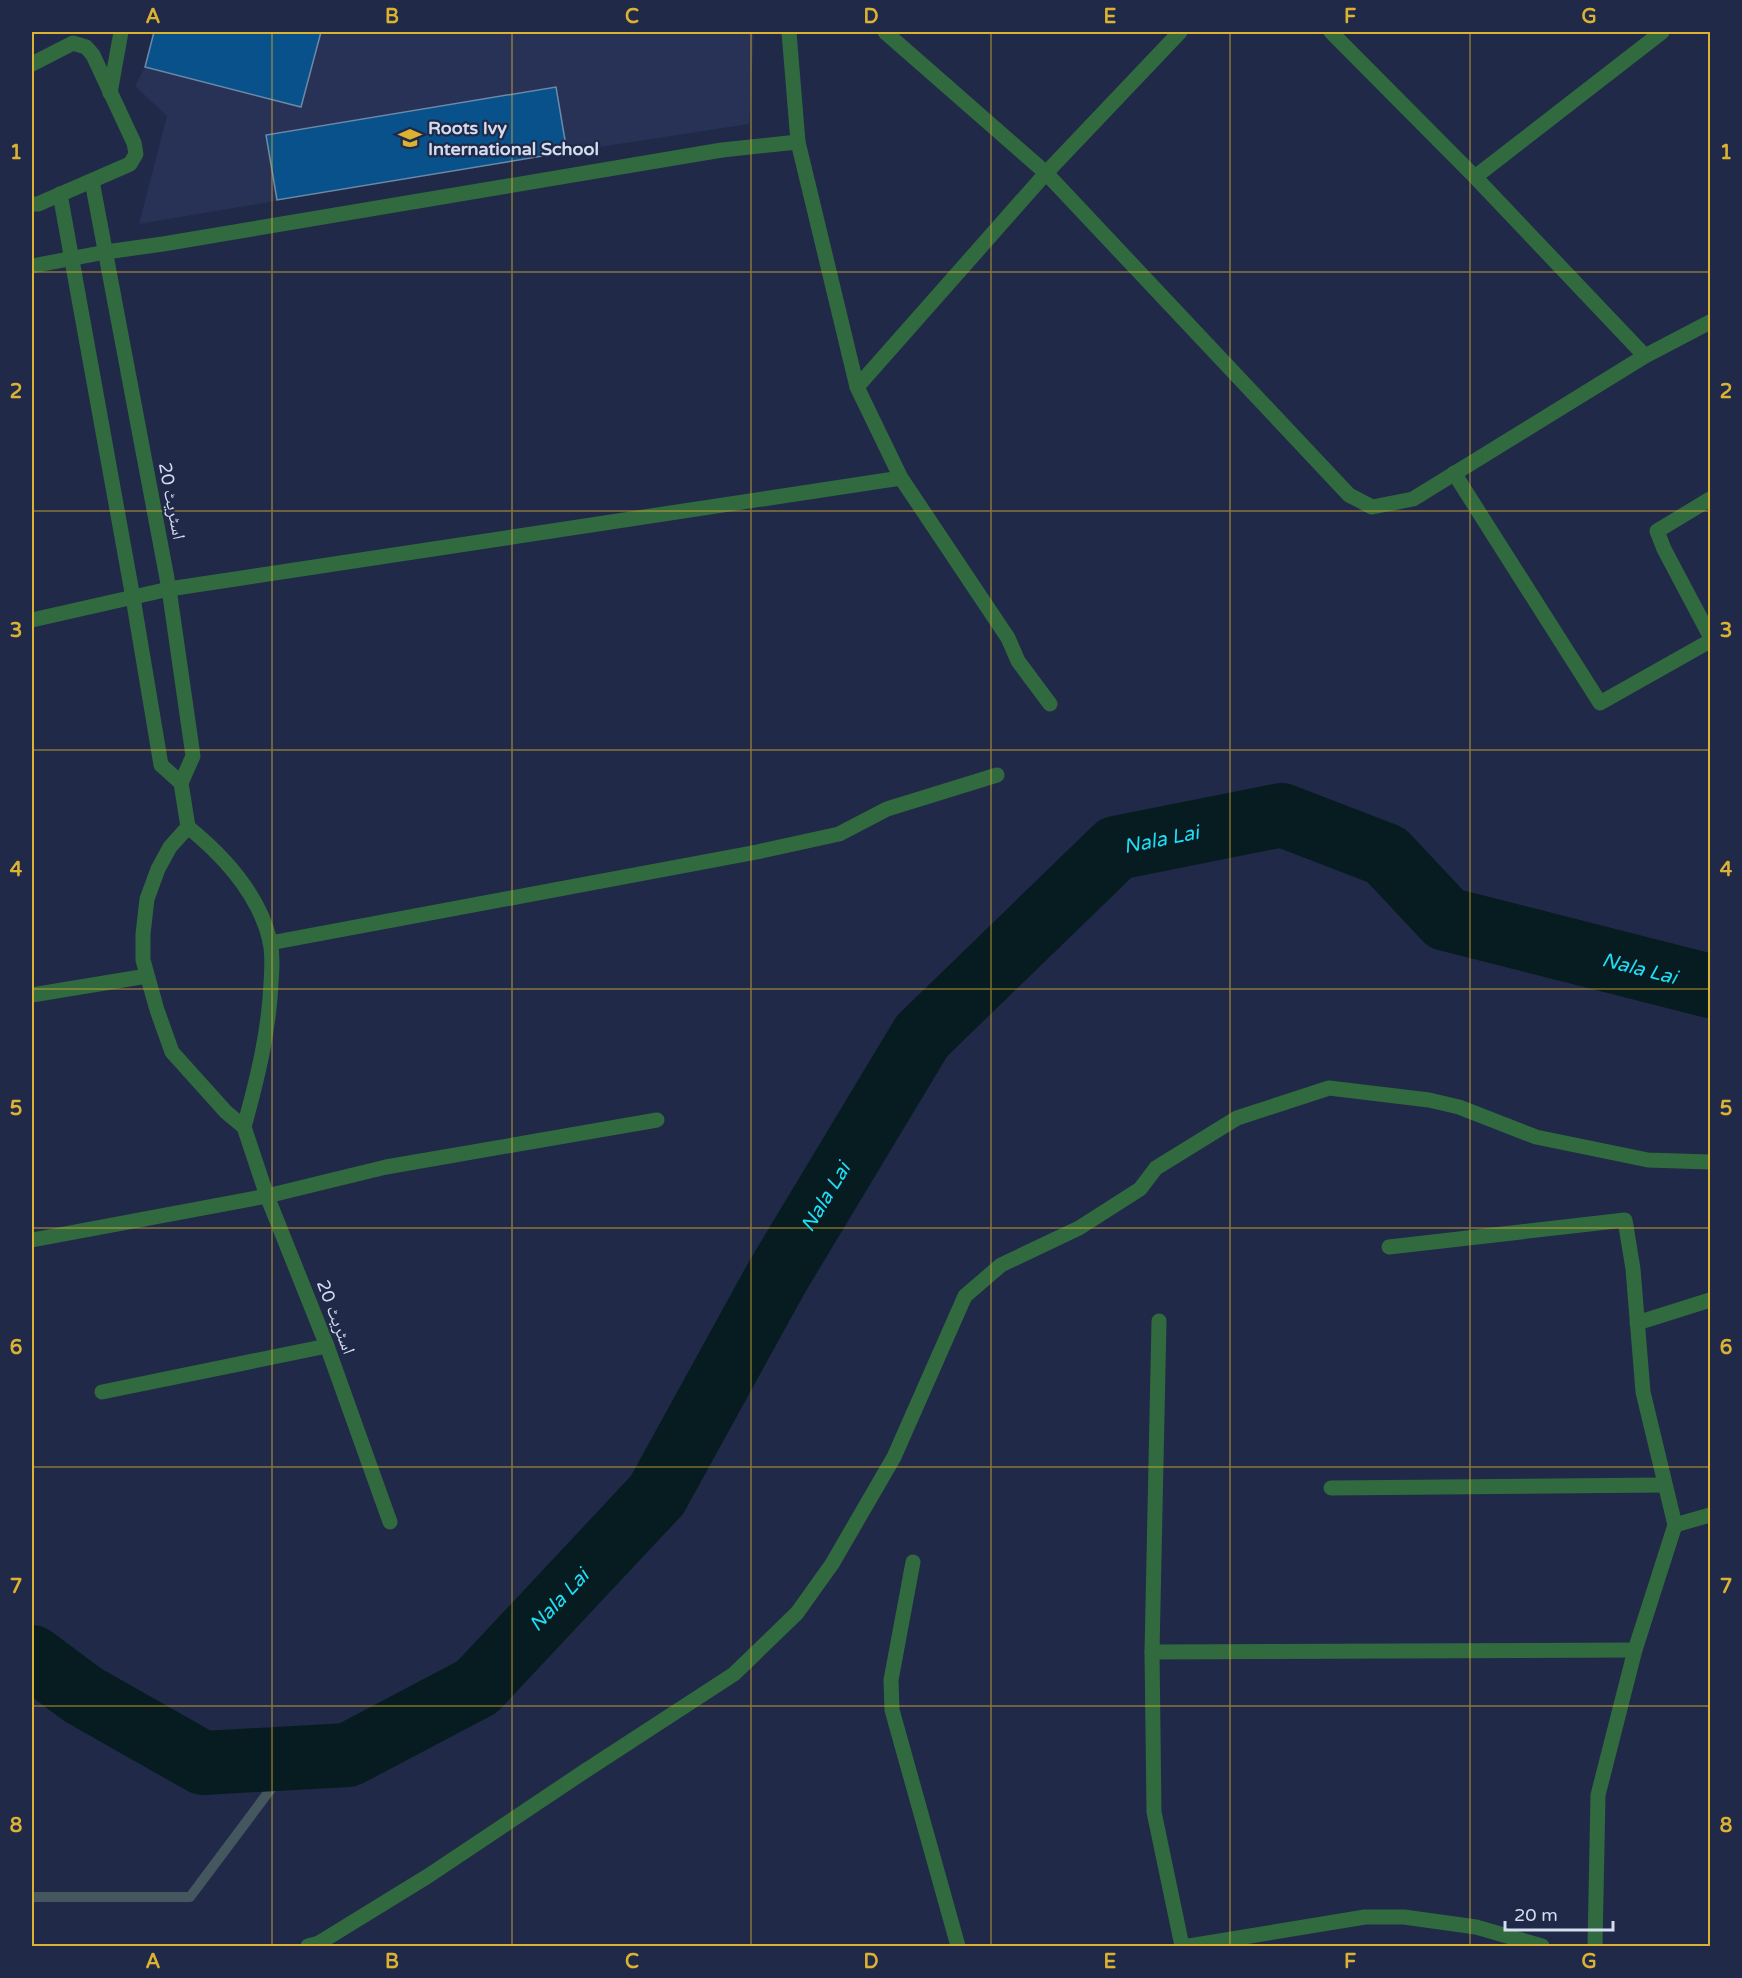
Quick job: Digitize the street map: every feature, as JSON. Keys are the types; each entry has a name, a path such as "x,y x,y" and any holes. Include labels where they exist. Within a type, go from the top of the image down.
{"street":[{"path":"63,49 67,32"},
{"path":"110,93 121,32"},
{"path":"789,32 798,142 857,387 901,478 1008,638 1018,662 1050,704"},
{"path":"885,32 1046,173 1348,495 1372,507 1413,499 1645,356 1710,322"},
{"path":"857,387 1046,173 1180,32"},
{"path":"1331,32 1475,177 1645,356"},
{"path":"1475,177 1662,32"},
{"path":"32,64 73,43 86,47 93,55 134,143 136,154 130,164 38,204 32,204"},
{"path":"32,266 722,150 798,142"},
{"name":"اسٹریٹ 20","path":"92,181 169,589 194,756 181,783"},
{"path":"60,194 133,598 160,765 181,783 188,827 213,848 245,886 261,915 270,943 272,966 270,1010 256,1083 244,1127"},
{"path":"1454,474 1600,703 1710,641"},
{"path":"32,620 169,589 901,478"},
{"path":"1710,499 1657,531 1664,549 1710,636"},
{"path":"270,943 757,852 839,834 887,809 997,775"},
{"name":"اسٹریٹ 20","path":"188,827 170,847 158,869 147,899 142,934 142,960 156,1010 172,1052 226,1112 244,1127 267,1196 327,1346 390,1522"},
{"path":"32,995 147,976"},
{"path":"308,1947 319,1943 428,1876 734,1674 797,1613 832,1564 894,1457 965,1296 1001,1265 1079,1228 1140,1189 1156,1168 1237,1118 1329,1088 1430,1100 1459,1107 1536,1137 1648,1160 1710,1162"},
{"path":"32,1240 267,1196 386,1167 657,1120"},
{"path":"1389,1247 1625,1220 1633,1269 1643,1392 1675,1525 1635,1650 1598,1795 1595,1947"},
{"path":"1637,1323 1710,1300"},
{"path":"1159,1321 1152,1652 1154,1812 1182,1947"},
{"path":"102,1392 327,1346"},
{"path":"1331,1488 1665,1485"},
{"path":"1675,1525 1710,1515"},
{"path":"913,1562 891,1680 892,1710 958,1947"},
{"path":"1152,1652 1635,1650"},
{"path":"1189,1947 1365,1917 1404,1917 1476,1927 1542,1947"}],"shaded area":[{"name":"Roots Ivy International School","path":"153,32 754,32 749,124 567,152 139,224 167,116 135,86 145,67"}],"building":[{"path":"154,32 321,32 301,107 145,67"},
{"path":"556,87 567,152 277,200 266,135"}],"waterway":[{"name":"Nala Lai","path":"32,1657 83,1695 203,1763 348,1755 477,1687 657,1495 777,1277 922,1036 1116,848 1282,815 1386,855 1446,919 1710,986"},
{"path":"32,1897 190,1897 294,1758"}],"place":[{"name":"Roots Ivy International School","path":"410,138"}]}
